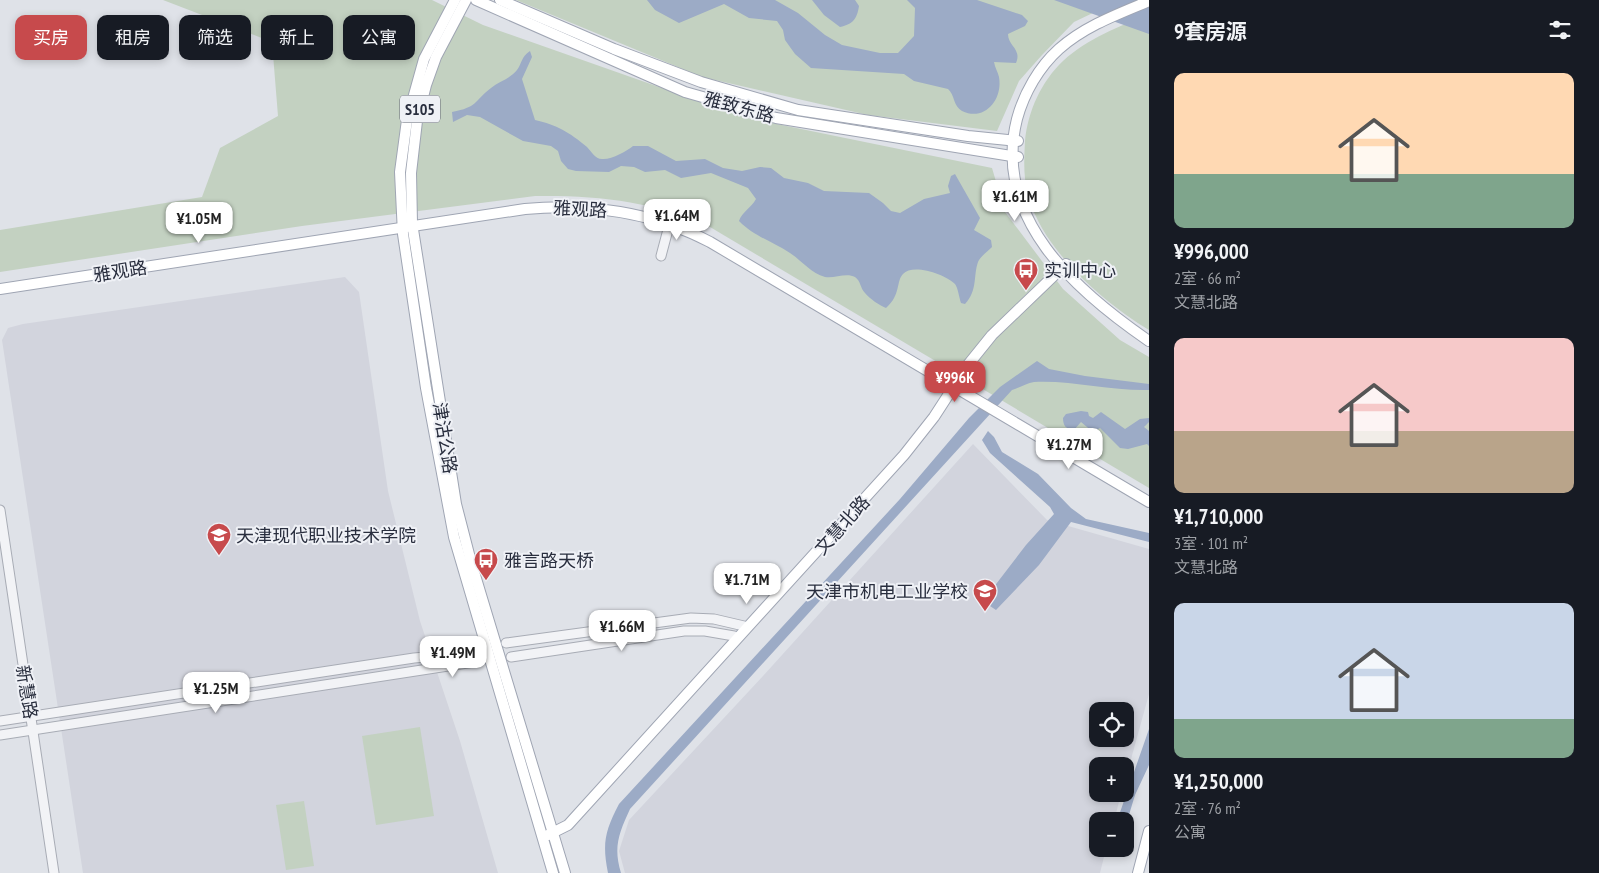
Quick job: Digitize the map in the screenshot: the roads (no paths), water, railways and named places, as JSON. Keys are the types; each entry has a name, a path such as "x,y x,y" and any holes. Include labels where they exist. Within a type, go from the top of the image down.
{"main road":[{"name":"津沽公路","path":"455,0 424,59 407,120 400,172 426,388 454,537 553,873"},
{"name":"津沽公路","path":"466,0 436,57 419,112 414,141 407,226 456,504 471,562 565,873"},
{"name":"雅致东路","path":"476,0 694,94 776,118 1015,156"},
{"name":"雅致东路","path":"500,0 614,49 701,82 798,110 968,136 1016,141"},
{"path":"1149,1 1107,22 1075,43 1041,77 1028,103 1016,141 1015,156 1017,189 1025,214 1038,237 1096,300 1149,341"},
{"path":"1107,22 1149,7"},
{"name":"雅观路","path":"0,288 407,226 557,207 623,212 670,223 701,237 1149,500"},
{"path":"1062,264 1107,303 1149,335"},
{"name":"文慧北路","path":"541,834 568,825 622,769 915,442 990,330 1062,264"},
{"name":"文慧北路","path":"552,831 568,820 744,626 914,435 952,385"},
{"path":"1138,873 1149,831"},
{"path":"1144,873 1149,856"}],"street":[{"path":"661,256 670,223"},
{"name":"新慧路","path":"0,510 28,717"},
{"name":"新慧路","path":"0,549 54,873"},
{"path":"506,644 691,618 714,619 744,626"},
{"path":"510,657 684,632 710,631 734,636"},
{"path":"0,721 425,657 471,653"},
{"path":"425,657 429,670"},
{"path":"0,735 474,662"},
{"path":"295,676 296,690"},
{"path":"162,696 163,710"},
{"path":"67,711 69,725"},
{"name":"新慧路","path":"31,730 49,873"}],"water":[{"path":"647,0 775,0 798,13 825,35 842,45 880,53 898,53 914,36 915,8 907,0 977,0 1022,15 1028,21 1025,26 1008,34 1017,54 1016,63 994,62 1000,85 995,100 985,111 970,114 959,109 948,89 914,81 904,74 811,68 795,54 785,40 783,30 777,21 749,18 724,4 679,23 655,10"},
{"path":"812,0 855,0 859,6 854,20 840,27 824,15"},
{"path":"1054,0 1140,0 1149,3 1149,34"},
{"path":"530,51 532,57 522,79 535,120 550,124 568,133 600,159 614,157 633,146 648,146 676,161 705,159 723,168 742,171 760,167 771,168 784,178 808,183 824,191 869,193 891,211 900,213 924,199 950,193 948,186 951,176 955,174 980,218 974,230 991,240 992,247 978,262 972,294 965,304 961,303 958,290 951,281 937,274 914,270 903,274 899,280 894,298 886,308 875,302 863,291 855,277 848,275 825,277 820,275 790,253 757,235 739,221 756,199 748,188 711,173 681,178 665,170 645,172 634,167 621,166 609,172 576,171 568,169 561,161 558,151 551,146 523,141 480,117 467,115 453,122 452,112 471,106 494,86 511,76"},
{"path":"1037,361 1049,369 1085,376 1149,384 1149,390 1034,382 1012,390 630,809 618,840 617,855 621,873 608,873 605,853 606,837 619,804 900,499 969,418 1000,387"},
{"path":"1081,411 1088,412 1089,416 1093,418 1101,412 1125,429 1140,419 1149,418 1149,422 1144,427 1149,431 1149,446 1147,444 1128,449 1120,448 1100,428 1093,432 1081,422 1074,430 1065,427 1063,418 1066,414"},
{"path":"988,431 994,437 1002,452 1038,474 1071,508 1086,519 1149,533 1149,542 1071,522 1039,565 996,610 981,600 990,592 1026,545 1054,514 1050,507 990,453 982,440"},
{"path":"1149,729 1149,765 1134,798 1134,772"},
{"path":"1124,802 1133,802 1130,812 1120,812"}],"place":[{"name":"实训中心","path":"1026,291"},
{"name":"天津现代职业技术学院","path":"219,556"},
{"name":"雅言路天桥","path":"486,581"},
{"name":"天津市机电工业学校","path":"985,612"}]}
